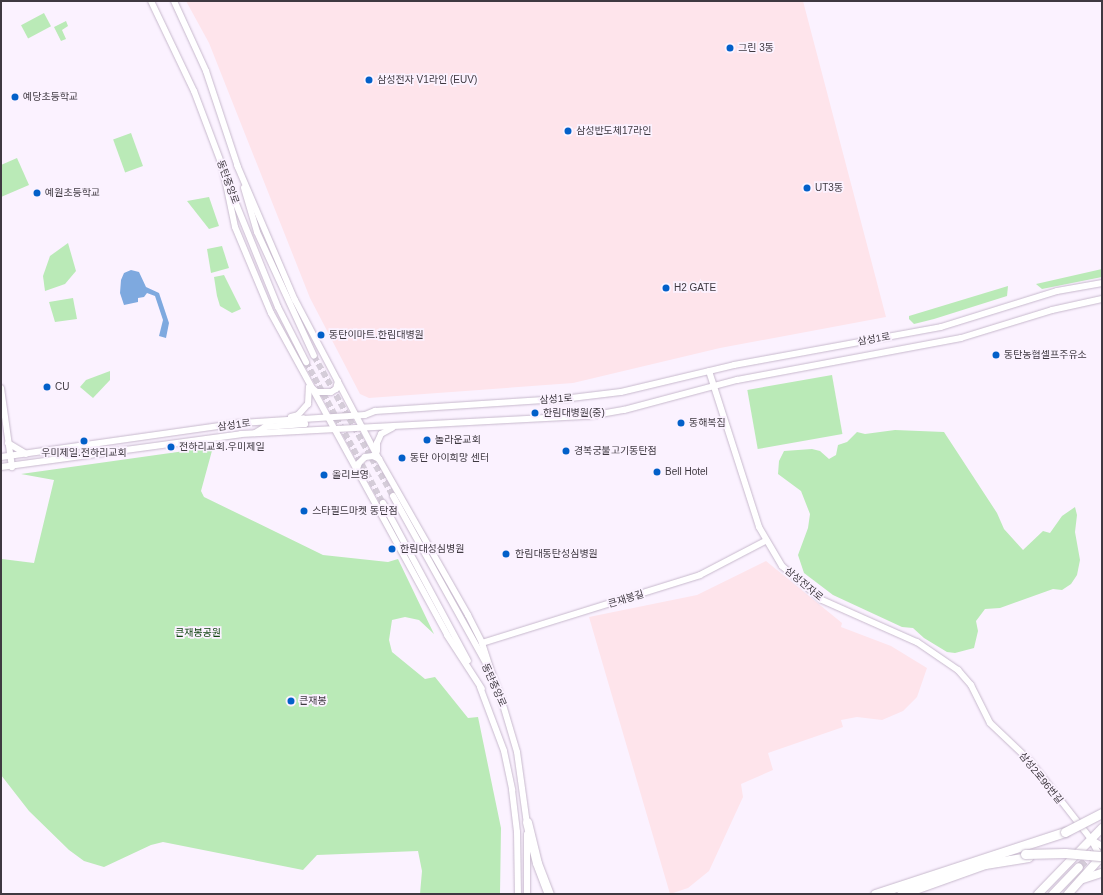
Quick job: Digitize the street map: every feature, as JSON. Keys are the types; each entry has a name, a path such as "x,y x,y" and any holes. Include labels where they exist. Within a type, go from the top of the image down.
{"highway":[{"path":"875,894 1065,832 1102,813"},
{"path":"527,822 537,863 549,894"},
{"path":"954,868 1026,855 1065,853 1102,858"},
{"path":"901,894 986,864 1026,855"}],"main road":[{"path":"1038,894 1102,828"},
{"path":"1068,894 1102,858"},
{"path":"1053,894 1079,868"},
{"path":"1081,880 1102,873"}],"street":[{"name":"동탄중앙로","path":"151,1 194,91 246,234 278,307 306,362"},
{"name":"동탄중앙로","path":"174,1 206,71 237,165"},
{"path":"237,165 257,232 314,356"},
{"path":"237,165 295,300 379,459 482,642 492,674"},
{"path":"223,169 235,227 271,314 356,472 447,635 482,689"},
{"name":"삼성1로","path":"1,458 285,419 356,416 375,411 563,400 621,392 709,371 941,327 1057,291 1102,283"},
{"name":"삼성1로","path":"1,467 12,467 254,434 589,416 624,410 714,385 961,338 1052,310 1102,299"},
{"name":"삼성전자로","path":"709,371 764,540 795,579 822,600 918,642 948,662"},
{"path":"309,384 317,392 327,393 336,389 338,381"},
{"path":"285,419 298,415 308,404 310,394 309,384"},
{"path":"1,388 12,467"},
{"path":"254,434 265,427 305,424 303,418"},
{"path":"379,459 377,446 381,434 400,426"},
{"path":"8,443 26,454"},
{"path":"356,472 359,463 365,457 373,456 379,459"},
{"name":"동탄중앙로","path":"393,496 492,674 517,752 527,822 527,894"},
{"path":"383,503 453,630 482,689"},
{"name":"큰재봉길","path":"482,642 694,577 764,540"},
{"name":"삼성2로96번길","path":"948,662 971,685 990,723 1024,754 1091,839"},
{"name":"동탄중앙로","path":"482,689 504,751 512,790 517,832 518,894"},
{"path":"1091,839 1102,846"},
{"path":"1091,839 1102,858"}],"shaded area":[{"path":"186,1 803,1 886,317 720,348 573,383 369,398 360,394 310,298 209,43"},
{"path":"766,561 842,623 841,627 891,646 927,668 917,697 903,711 882,720 857,717 841,720 843,727 768,753 773,770 741,784 743,797 709,871 688,888 670,894 589,617 697,595"}],"green space":[{"path":"44,13 51,26 28,38 21,25"},
{"path":"66,21 68,26 62,30 66,39 61,41 54,27"},
{"path":"131,133 143,166 125,172 113,139"},
{"path":"17,158 29,185 1,197 1,165"},
{"path":"209,197 219,226 209,229 187,201"},
{"path":"68,243 76,271 65,284 45,291 43,276 50,256"},
{"path":"222,246 229,268 211,273 207,249"},
{"path":"1102,269 1102,277 1042,289 1036,284"},
{"path":"224,275 241,309 232,313 220,306 217,296 214,277"},
{"path":"1008,286 1007,296 914,324 909,319 909,316"},
{"path":"73,298 77,319 55,322 49,302"},
{"path":"110,371 110,380 93,398 80,387 86,380"},
{"path":"832,375 842,434 758,449 747,390"},
{"path":"895,430 944,432 997,513 1004,529 1023,550 1043,531 1050,533 1062,516 1075,507 1077,515 1075,532 1080,560 1077,575 1071,584 1062,590 1053,589 1000,608 985,609 976,621 978,631 974,648 955,653 947,652 924,638 913,628 902,627 833,595 804,573 798,555 808,528 810,514 801,491 778,474 779,461 784,451 812,449 820,451 829,459 836,455 838,445 847,442 857,432 865,434"},
{"name":"큰재봉공원","path":"213,447 201,491 204,497 323,555 388,562 398,559 434,634 419,620 405,617 392,620 389,640 392,652 425,679 435,677 468,718 478,717 501,828 500,894 420,894 422,871 418,851 317,855 303,870 163,842 151,845 104,867 84,861 69,850 29,811 1,775 1,563 2,559 34,563 54,480 21,474"}],"water":[{"path":"131,270 139,272 146,287 159,293 169,323 166,338 159,336 163,320 155,296 147,293 144,297 138,298 138,302 124,305 120,293 121,280 124,273"}],"tunnel":[{"path":"314,356 393,496"},
{"path":"306,362 383,503"},
{"path":"1079,867 1094,852"}],"place":[{"name":"그린 3동","path":"730,48"},
{"name":"삼성전자 V1라인 (EUV)","path":"369,80"},
{"name":"예당초등학교","path":"15,97"},
{"name":"삼성반도체17라인","path":"568,131"},
{"name":"UT3동","path":"807,188"},
{"name":"예원초등학교","path":"37,193"},
{"name":"H2 GATE","path":"666,288"},
{"name":"동탄이마트.한림대병원","path":"321,335"},
{"name":"동탄농협셀프주유소","path":"996,355"},
{"name":"CU","path":"47,387"},
{"name":"한림대병원(중)","path":"535,413"},
{"name":"동해복집","path":"681,423"},
{"name":"놀라운교회","path":"427,440"},
{"name":"우미제일.전하리교회","path":"84,441"},
{"name":"전하리교회.우미제일","path":"171,447"},
{"name":"경복궁불고기동탄점","path":"566,451"},
{"name":"동탄 아이희망 센터","path":"402,458"},
{"name":"Bell Hotel","path":"657,472"},
{"name":"올리브영","path":"324,475"},
{"name":"스타필드마켓 동탄점","path":"304,511"},
{"name":"한림대성심병원","path":"392,549"},
{"name":"한림대동탄성심병원","path":"506,554"},
{"name":"큰재봉","path":"291,701"}]}
